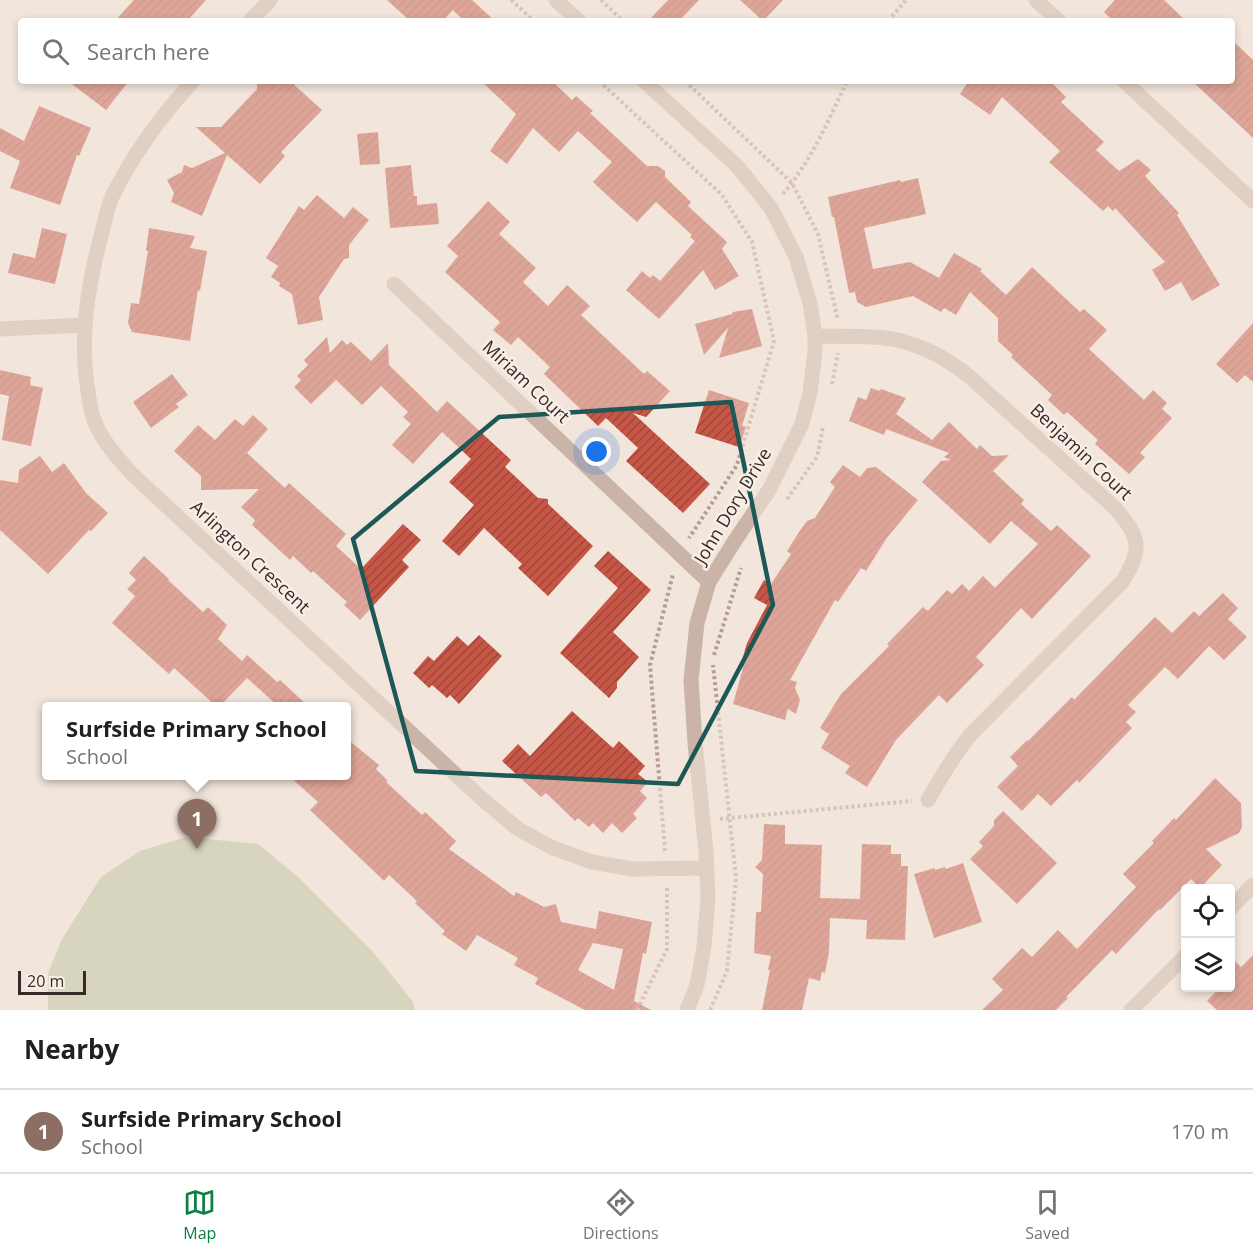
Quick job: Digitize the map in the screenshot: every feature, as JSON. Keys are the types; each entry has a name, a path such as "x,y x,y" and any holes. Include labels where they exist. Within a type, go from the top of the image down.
{"street":[{"path":"253,18 270,0"},
{"path":"556,0 576,18"},
{"path":"1036,0 1056,18"},
{"name":"Arlington Crescent","path":"190,84 153,127 128,167 111,200 97,252 87,305 84,359 92,414 107,444 132,474 481,798 518,829 553,848 592,862 633,869 707,868"},
{"name":"John Dory Drive","path":"647,84 737,166 771,208 796,257 810,303 815,336 810,393 802,424 770,490 709,582 697,623 691,680 708,898 704,947 697,985 687,1010"},
{"path":"1127,84 1253,201"},
{"name":"Miriam Court","path":"394,284 709,582"},
{"path":"0,329 86,325"},
{"name":"Benjamin Court","path":"815,336 904,341 954,364 1115,508 1134,533 1137,549 1133,565 1123,581 971,734 957,750 928,800"},
{"path":"1235,904 1253,885"},
{"path":"1131,1010 1181,959"}],"path":[{"path":"511,0 531,18"},
{"path":"601,0 620,18"},
{"path":"891,18 906,0"},
{"path":"602,84 722,195 752,242 774,341 737,465 679,553 650,665 666,868 667,949 637,1010"},
{"path":"771,208 798,175 831,116 846,84"},
{"path":"703,820 928,800"}],"highlighted area":[{"path":"731,402 773,605 678,784 416,771 353,539 499,417"}],"green space":[{"path":"186,837 258,844 299,878 374,953 413,1002 415,1010 48,1010 48,973 62,939 101,877 140,851"}],"building":[{"path":"134,0 206,0 190,18 118,18"},
{"path":"387,0 472,0 492,18 461,18 453,10 446,18 407,18"},
{"path":"668,0 699,0 682,18 651,18"},
{"path":"740,0 783,0 766,18 760,18"},
{"path":"1115,0 1164,0 1183,18 1110,18 1104,12"},
{"path":"1235,43 1253,60 1253,138 1195,84 1235,84"},
{"path":"72,84 127,84 106,110"},
{"path":"257,84 293,84 322,110 281,152 285,156 260,184 227,155 202,216 171,202 174,193 167,180 182,172 184,165 192,168 225,153 196,127 221,127 257,89"},
{"path":"484,84 555,84 572,100 576,96 593,111 590,113 647,166 658,166 665,171 665,177 691,202 688,206 727,242 722,249 739,276 715,290 703,270 659,319 626,290 642,271 650,278 653,275 660,281 695,241 690,237 692,235 656,202 637,222 610,198 593,182 612,162 578,131 559,152 533,128 507,164 490,151 516,114"},
{"path":"967,84 1053,84 1066,97 1061,102 1104,142 1096,150 1119,171 1138,159 1151,170 1145,176 1179,213 1177,215 1220,285 1192,301 1181,282 1165,291 1152,270 1165,262 1115,208 1113,211 1108,206 1103,211 1049,162 1060,151 1002,97 990,115 960,94"},
{"path":"39,106 91,128 79,156 77,155 60,205 10,188 20,161 0,151 0,128 24,141"},
{"path":"378,132 380,164 360,165 357,134"},
{"path":"411,165 417,205 437,203 439,224 390,228 385,168"},
{"path":"918,178 926,214 864,228 873,269 910,262 939,278 954,253 982,269 980,271 1006,295 1032,267 1080,312 1084,309 1107,330 1089,349 1144,400 1153,390 1167,403 1162,409 1172,418 1140,453 1145,457 1129,474 1095,444 1098,440 1067,412 1064,415 1048,400 1052,395 1011,357 1013,355 998,341 998,318 970,292 956,315 944,308 941,312 913,296 866,307 857,302 855,292 849,293 828,197"},
{"path":"317,195 344,218 353,207 369,220 349,245 349,258 344,259 319,297 323,320 298,325 292,294 279,286 280,283 271,277 278,266 266,258 299,206 304,210"},
{"path":"488,201 510,222 499,234 536,268 523,282 548,306 567,285 590,306 581,315 644,374 647,371 670,391 646,417 633,413 710,484 683,513 626,461 638,448 606,418 598,426 544,374 550,367 518,337 511,345 493,330 500,322 445,272 458,256 447,246"},
{"path":"42,228 67,234 55,284 8,273 13,253 35,258"},
{"path":"149,228 195,236 190,248 207,251 190,341 132,332 128,323 131,303 139,304 148,251 146,251"},
{"path":"752,309 762,346 719,358 728,328 704,355 695,324 733,312"},
{"path":"1253,323 1253,382 1245,375 1237,383 1216,364"},
{"path":"327,337 330,353 342,340 347,345 351,342 371,361 388,343 389,365 437,412 447,401 511,460 505,467 538,498 548,499 548,504 593,546 548,596 518,568 522,564 484,528 459,556 442,541 474,505 449,482 471,459 442,432 413,464 392,445 411,424 403,417 408,412 381,386 362,405 336,380 311,404 294,387 301,380 297,376 308,365 304,360"},
{"path":"0,370 31,377 30,385 43,388 31,446 2,440 9,396 0,394"},
{"path":"172,374 188,395 176,404 179,407 151,428 133,402"},
{"path":"871,388 906,398 896,414 932,440 949,422 977,449 980,445 992,456 1009,455 993,471 1024,500 1021,504 1051,531 1057,525 1091,556 1032,619 1021,608 976,657 984,665 947,703 939,695 896,740 867,787 845,773 850,766 821,748 829,734 820,728 841,694 889,646 887,644 923,607 928,611 947,590 952,594 962,584 969,591 983,576 995,588 1038,544 1011,521 990,544 922,482 941,461 951,460 944,457 949,453 886,429 884,435 849,421 858,397 866,400"},
{"path":"709,390 749,403 742,426 746,427 739,447 695,433"},
{"path":"253,415 268,429 247,453 285,488 289,483 346,534 336,546 361,569 403,524 421,540 402,560 409,567 360,620 344,605 347,602 313,571 311,573 293,556 290,560 252,525 255,520 241,507 259,489 201,490 201,476 174,451 198,425 215,440 235,419 243,426"},
{"path":"40,456 52,472 64,463 86,493 108,513 48,574 0,530 0,480 18,483 19,470"},
{"path":"843,465 860,477 867,468 876,467 918,500 886,539 866,571 861,568 838,602 835,600 790,680 797,682 795,688 800,700 796,714 788,709 785,720 733,704 747,643 767,605 754,598 764,580 771,584 791,554 787,551 799,532 807,521 815,518 835,487 830,482"},
{"path":"608,551 651,590 613,632 639,657 617,682 617,688 609,698 560,653 618,588 594,566"},
{"path":"144,556 203,612 208,607 227,625 218,639 242,661 247,655 277,682 280,680 304,702 274,702 247,678 224,702 212,702 174,668 169,674 112,623 135,596 127,589 136,580 129,573"},
{"path":"1223,593 1238,608 1228,619 1247,637 1224,660 1209,646 1178,679 1165,667 1128,705 1136,712 1126,722 1132,728 1079,783 1077,780 1051,806 1038,794 1022,811 997,787 1018,766 1010,757 1072,697 1074,700 1155,617 1172,633 1194,611 1199,616"},
{"path":"479,635 502,656 459,704 450,695 447,698 432,685 429,688 413,673 428,656 434,661 457,636 468,646"},
{"path":"572,711 613,748 619,741 645,766 638,774 648,782 640,791 647,798 633,814 637,818 622,833 612,823 603,833 593,823 589,827 578,818 575,821 546,793 541,797 502,761 518,744 530,756"},
{"path":"351,742 379,765 376,769 388,781 386,782 422,815 425,812 456,841 449,849 514,896 516,892 544,907 556,904 561,922 596,929 599,911 652,922 646,954 643,953 634,1001 651,1010 585,1010 535,984 538,978 514,965 518,958 477,935 466,951 442,934 445,931 389,875 384,881 310,810 318,802 293,780 351,780","holes":["594,941 593,943 623,949 614,990 578,970"]},
{"path":"1215,778 1241,803 1242,827 1239,833 1206,849 1222,865 1204,884 1196,884 1191,879 1186,884 1181,884 1181,889 1116,954 1112,950 1056,1010 982,1010 1003,990 992,979 1022,948 1032,957 1058,930 1077,949 1136,887 1123,874 1154,843 1152,841 1174,818 1176,820"},
{"path":"1003,811 1057,863 1017,904 970,859 983,846 979,842 994,826 994,820"},
{"path":"764,824 785,825 785,844 822,845 820,898 860,899 862,844 891,845 891,854 901,854 901,866 908,866 905,940 866,939 867,920 830,918 829,952 825,973 822,972 820,981 809,978 802,1010 762,1010 771,956 754,953 756,912 761,912 763,874 755,867 762,860"},
{"path":"963,863 982,922 934,938 914,874 935,868 935,870 945,867 946,869"},
{"path":"1253,955 1253,1010 1217,1010 1207,1001 1215,992 1235,992 1235,961 1241,967"}],"place":[{"name":"Surfside Primary School","path":"197,849"}]}
